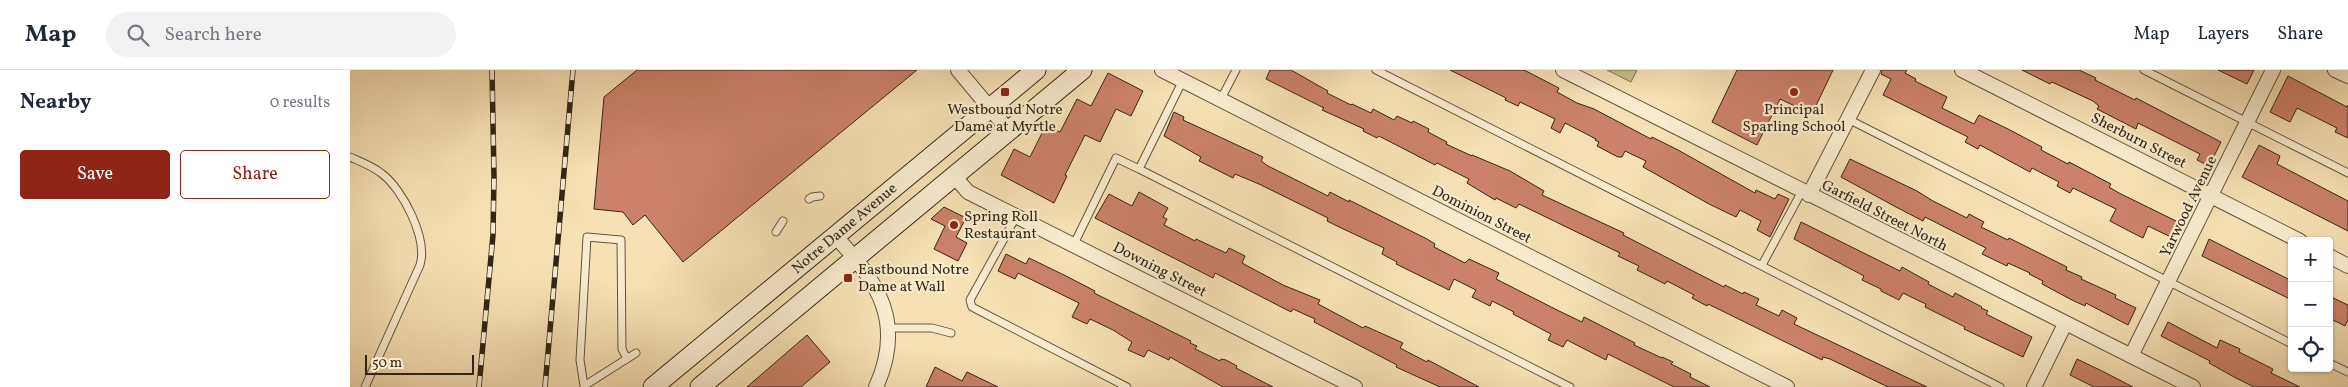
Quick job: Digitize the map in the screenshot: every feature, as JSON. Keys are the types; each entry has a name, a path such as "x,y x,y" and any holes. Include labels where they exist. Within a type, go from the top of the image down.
{"main road":[{"name":"Notre Dame Avenue","path":"653,387 1036,70"},
{"name":"Notre Dame Avenue","path":"700,387 1082,70"}],"street":[{"path":"958,70 1009,131"},
{"name":"Dominion Street","path":"1162,70 1787,387"},
{"name":"Garfield Street North","path":"1563,70 2193,387"},
{"path":"1806,193 1873,70"},
{"name":"Sherburn Street","path":"1962,70 2292,237"},
{"name":"Yarwood Avenue","path":"2132,356 2273,70"},
{"path":"2335,70 2348,76"},
{"name":"Downing Street","path":"954,176 968,192 1355,387"},
{"path":"835,236 856,258 878,291 884,304 889,328 886,357 876,387"},
{"path":"2333,258 2348,266"},
{"path":"2034,387 2065,324"}],"lane":[{"path":"1221,99 1236,70"},
{"path":"1376,70 2000,387"},
{"path":"2144,70 2348,173"},
{"path":"1139,168 1183,80"},
{"path":"1848,119 2288,342"},
{"path":"350,157 382,174 394,185 404,200 422,251 420,266 365,387"},
{"path":"1074,244 1116,158 1570,387"},
{"path":"1762,265 1806,193"},
{"path":"809,200 812,197 820,196"},
{"path":"1016,217 970,304 976,310 1127,387"},
{"path":"776,232 783,221"},
{"path":"627,359 622,349 621,240 587,237 580,360 584,386 627,359 636,353"},
{"path":"889,328 932,328 951,333"},
{"path":"2333,365 2348,372"}],"shaded area":[{"path":"1607,70 1637,70 1631,82"}],"building":[{"path":"637,70 917,70 683,262 645,215 633,225 623,212 594,209 604,97"},
{"path":"1270,70 1291,70 1328,91 1327,93 1351,105 1371,113 1373,109 1394,120 1397,116 1412,123 1413,121 1429,129 1428,132 1447,142 1446,144 1510,171 1544,191 1542,195 1624,233 1623,235 1724,287 1725,285 1759,299 1756,305 1779,316 1782,310 1797,318 1794,324 1927,387 1888,387 1830,359 1823,357 1822,360 1708,304 1707,306 1692,298 1694,295 1667,281 1665,284 1637,270 1639,266 1618,256 1620,253 1519,204 1516,208 1496,198 1495,200 1467,183 1469,179 1437,163 1435,165 1379,136 1377,138 1363,131 1364,129 1322,110 1324,108 1266,79"},
{"path":"1450,70 1524,70 1559,88 1557,92 1577,103 1594,109 1651,139 1652,137 1678,150 1755,193 1756,190 1775,199 1778,194 1789,199 1770,237 1757,230 1761,221 1740,210 1736,217 1709,204 1643,167 1646,161 1625,151 1622,157 1618,157 1597,146 1599,142 1596,139 1565,123 1560,133 1551,128 1555,119 1520,102 1518,106 1505,100 1506,98"},
{"path":"1737,70 1833,70 1812,114 1780,99 1757,145 1712,122"},
{"path":"1882,70 1907,70 1905,73 1916,79 1915,81 1947,97 1942,108 1974,124 1979,115 2008,129 2042,147 2041,150 2111,184 2109,187 2119,193 2178,222 2171,237 2148,226 2143,238 2110,221 2116,209 2073,188 2070,193 2057,186 2059,182 2032,168 2030,172 1980,145 1978,149 1965,142 1968,137 1883,95 1891,79 1881,74"},
{"path":"2022,70 2079,70 2096,78 2095,80 2135,100 2136,98 2221,142 2209,166 2197,160 2200,154 2138,123 2136,129 2097,109 2099,106 2093,101 2052,82 2050,84"},
{"path":"2218,70 2254,70 2247,84"},
{"path":"1108,73 1143,91 1131,116 1116,109 1100,142 1085,135 1065,175 1067,176 1054,203 1001,175 1014,149 1030,157 1046,125 1060,132 1077,99 1091,106"},
{"path":"2288,76 2347,107 2348,105 2348,138 2335,132 2337,128 2297,108 2290,122 2270,112"},
{"path":"1174,112 1184,117 1183,120 1263,157 1261,161 1268,166 1328,196 1330,192 1349,202 1349,200 1427,239 1435,244 1434,247 1465,263 1469,259 1499,273 1496,279 1559,311 1582,322 1584,317 1635,343 1634,345 1673,362 1671,364 1691,374 1690,377 1710,387 1674,387 1608,354 1606,360 1567,340 1563,347 1548,340 1551,334 1513,314 1514,312 1492,301 1490,306 1472,297 1476,290 1454,279 1449,290 1396,264 1397,262 1382,254 1384,248 1327,221 1328,218 1259,184 1235,174 1233,178 1199,161 1201,157 1164,136"},
{"path":"2259,145 2280,156 2277,164 2348,201 2348,231 2242,177"},
{"path":"1850,159 1917,191 1967,218 1969,214 1984,222 1981,227 2008,240 2009,238 2067,267 2066,270 2082,277 2081,279 2116,295 2115,298 2136,308 2128,325 2086,303 2085,306 2072,300 2042,284 2043,281 2030,273 2008,263 2007,266 1982,254 1986,248 1925,217 1923,221 1841,177"},
{"path":"1139,192 1168,208 1163,217 1167,219 1164,225 1195,241 1196,239 1226,253 1229,248 1245,256 1242,263 1283,285 1320,300 1318,304 1363,328 1365,326 1403,343 1400,348 1427,362 1428,360 1479,387 1440,387 1396,367 1397,365 1314,322 1315,319 1293,309 1291,312 1215,273 1213,278 1095,218 1109,194 1132,206"},
{"path":"944,207 966,218 956,237 967,243 958,261 934,249 945,226 931,219"},
{"path":"1801,222 1900,271 1902,267 1953,297 1955,293 1988,311 1986,314 2032,337 2023,357 1964,329 1965,327 1925,307 1926,304 1903,293 1899,300 1881,291 1881,289 1862,280 1864,276 1794,239"},
{"path":"2209,239 2288,279 2288,298 2202,256"},
{"path":"1006,254 1026,264 1029,258 1064,275 1095,291 1094,293 1191,341 1190,343 1197,346 1195,349 1220,361 1221,359 1226,360 1237,366 1236,368 1273,387 1223,387 1170,357 1169,360 1148,350 1144,357 1128,350 1132,342 1113,330 1090,319 1087,324 1072,317 1079,303 1018,273 1015,279 998,271"},
{"path":"2333,298 2348,305 2348,320 2345,326 2333,320"},
{"path":"2168,322 2217,348 2220,340 2240,349 2239,352 2273,369 2271,373 2300,387 2254,387 2209,363 2210,361 2161,336"},
{"path":"807,335 830,362 801,387 747,387"},
{"path":"2077,359 2133,387 2094,387 2070,375"},
{"path":"935,367 962,381 967,372 998,387 926,387"}],"railway":[{"path":"479,387 493,235 492,70"},
{"path":"545,387 573,70"}],"place":[{"name":"Westbound Notre Dame at Myrtle","path":"1005,92"},
{"name":"Principal Sparling School","path":"1794,92"},
{"name":"Spring Roll Restaurant","path":"954,225"},
{"name":"Eastbound Notre Dame at Wall","path":"848,278"}]}
